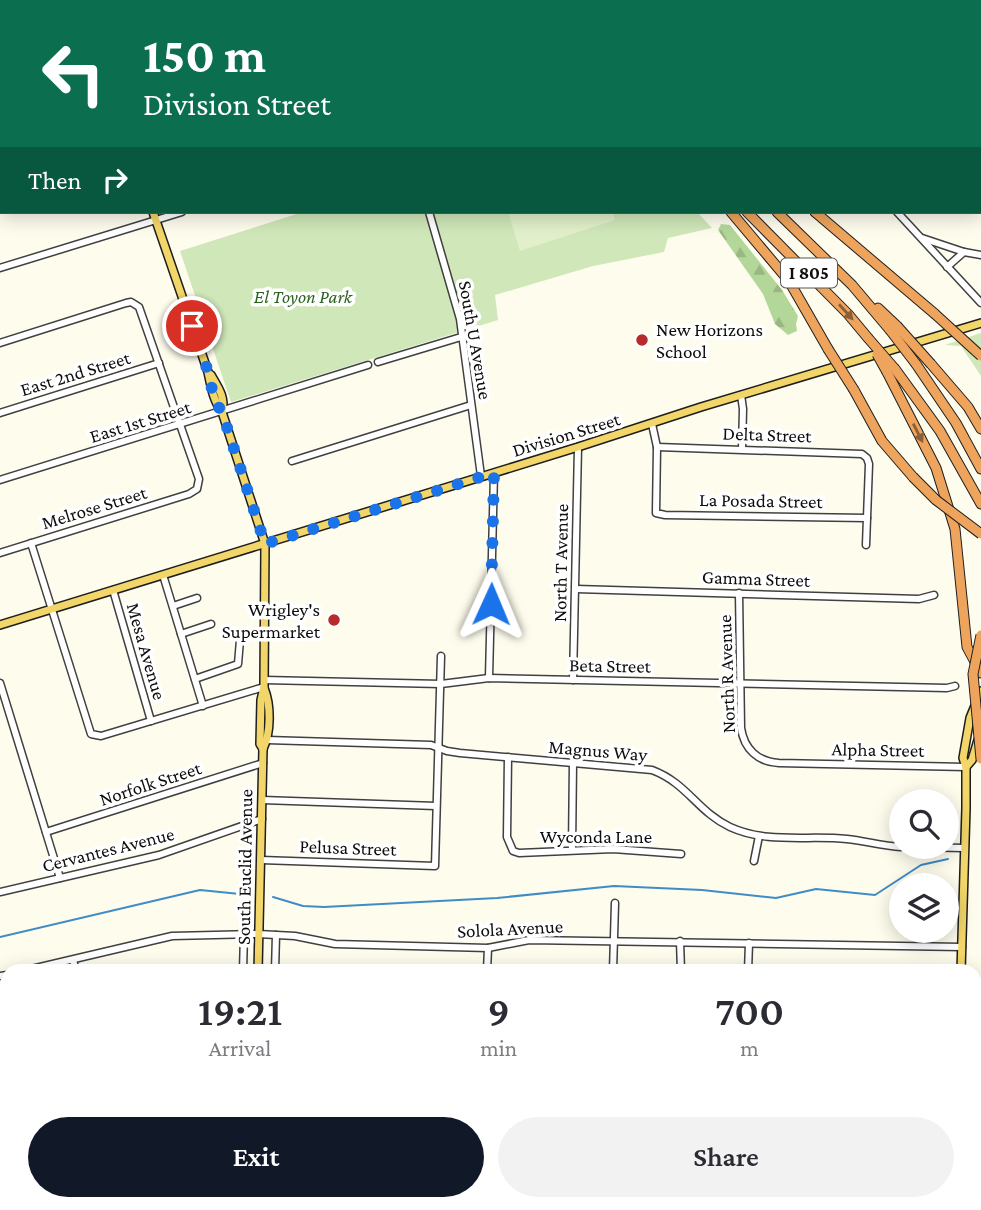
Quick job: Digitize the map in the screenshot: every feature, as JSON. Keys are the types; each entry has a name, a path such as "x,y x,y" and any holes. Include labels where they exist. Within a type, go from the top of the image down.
{"highway":[{"path":"733,214 789,281 882,441 936,500 981,534"},
{"name":"I 805","path":"749,214 848,314 891,370"},
{"name":"I 805","path":"779,214 893,328 956,423 981,469"},
{"path":"817,214 981,356"},
{"path":"893,328 931,364 968,407 981,429"},
{"path":"891,370 940,431 981,504"},
{"path":"891,370 936,468 955,529 967,647 981,673"},
{"path":"981,635 973,674 981,759"}],"main road":[{"path":"155,215 208,372 219,387 223,399 222,412 265,544 264,684 260,734 263,749"},
{"name":"Division Street","path":"0,625 981,323"},
{"path":"263,749 267,740 268,698 264,684"},
{"path":"961,964 966,767 963,758 970,718 981,691"},
{"path":"966,767 972,760 981,730"},
{"name":"South Euclid Avenue","path":"258,964 263,749"}],"street":[{"name":"South U Avenue","path":"430,214 460,319 481,476"},
{"path":"899,214 981,303"},
{"path":"0,268 155,215"},
{"path":"921,238 981,255"},
{"path":"947,267 964,251"},
{"path":"0,343 126,303 136,304 181,425"},
{"path":"378,362 461,337"},
{"name":"East 2nd Street","path":"0,413 159,363"},
{"name":"East 1st Street","path":"0,480 368,365"},
{"path":"741,395 743,449"},
{"path":"292,461 471,405"},
{"path":"652,424 657,447"},
{"name":"Melrose Street","path":"0,553 189,494 197,489 199,479 181,425"},
{"name":"North T Avenue","path":"573,680 578,447"},
{"name":"Delta Street","path":"657,447 856,452 867,457 869,464 867,518"},
{"name":"La Posada Street","path":"657,447 656,513 867,518"},
{"path":"489,678 494,473"},
{"path":"866,545 867,518"},
{"path":"31,543 52,609"},
{"path":"163,575 203,706"},
{"name":"Gamma Street","path":"576,589 919,599 934,595"},
{"name":"Mesa Avenue","path":"113,590 151,722"},
{"name":"North R Avenue","path":"739,593 741,728 745,743 765,761 789,764"},
{"path":"173,606 197,598"},
{"name":"Beta Street","path":"52,609 94,736 151,722 264,684 441,684 489,678 942,688 955,686"},
{"path":"181,634 211,624"},
{"path":"195,679 238,664 240,640"},
{"path":"262,800 436,806 441,656"},
{"path":"0,683 60,878"},
{"path":"267,740 420,744 439,748"},
{"name":"Magnus Way","path":"439,748 447,751 652,769 668,776 708,813 727,825 759,836 846,839 889,845"},
{"name":"Wyconda Lane","path":"508,757 507,837 513,851 623,850 681,854"},
{"path":"572,850 573,762"},
{"name":"Norfolk Street","path":"46,832 262,763"},
{"name":"Alpha Street","path":"789,764 966,767"},
{"name":"Pelusa Street","path":"261,860 435,866 436,806"},
{"name":"Cervantes Avenue","path":"0,892 159,855 262,819"},
{"path":"754,860 759,836"},
{"path":"959,848 964,848"},
{"path":"613,964 614,903"},
{"path":"243,964 244,934"},
{"name":"Solola Avenue","path":"55,964 172,936 244,934 276,935 335,944 488,948 530,940 962,947"},
{"path":"275,964 276,935"},
{"path":"680,941 681,964"},
{"path":"748,964 749,943"},
{"path":"487,964 488,948"},
{"path":"73,960 74,964"}],"green space":[{"name":"El Toyon Park","path":"297,214 699,214 712,228 668,238 664,252 593,266 495,295 498,320 231,402 180,251"},
{"path":"509,214 614,214 615,220 520,251"},
{"path":"721,224 730,225 782,290 798,316 797,331 788,335 775,324 763,294 718,230"},
{"path":"981,333 981,376 961,346 945,345"}],"waterway":[{"path":"273,897 303,906 324,907 497,898 614,886 702,890 776,898 816,889 875,895 921,865 948,859"},
{"path":"0,937 200,890 250,895"}],"place":[{"name":"New Horizons School","path":"642,340"},
{"name":"Wrigley's Supermarket","path":"334,620"}],"route":[{"path":"192,326 265,544 494,473 491,604"}]}
